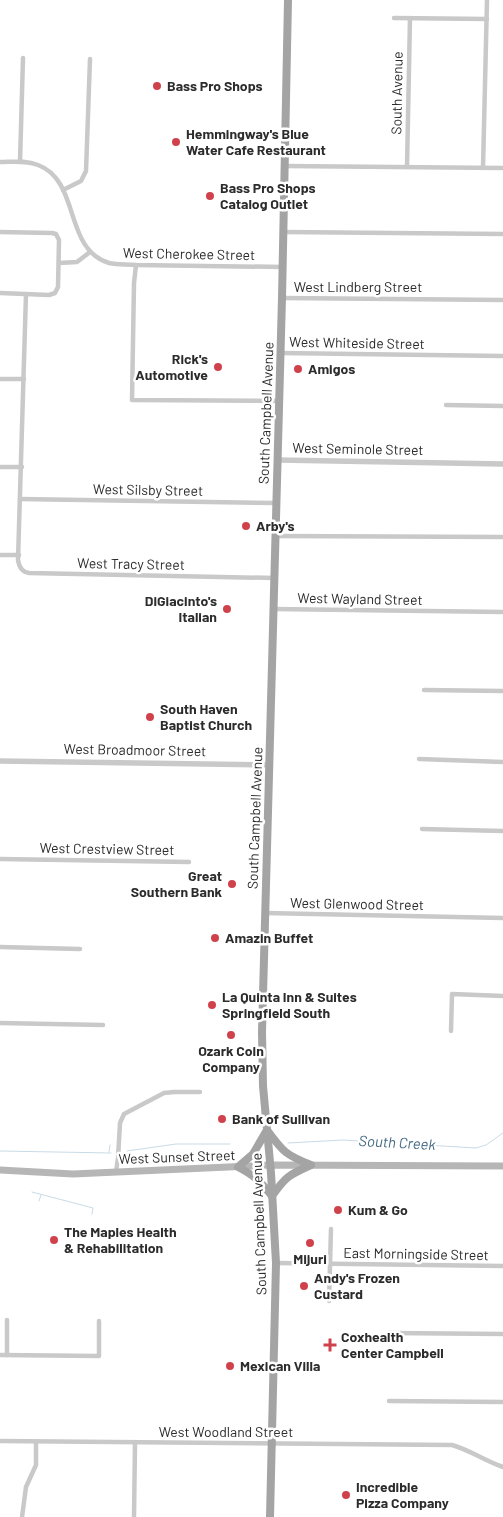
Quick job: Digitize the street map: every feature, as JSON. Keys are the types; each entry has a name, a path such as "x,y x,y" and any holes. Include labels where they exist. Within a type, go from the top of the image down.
{"main road":[{"name":"South Campbell Avenue","path":"270,1517 276,1263 263,1086 262,1032 283,267 288,0"},
{"path":"267,1130 285,1153 311,1165 289,1175 272,1196 254,1175 238,1167 253,1154 267,1130"},
{"name":"West Sunset Street","path":"0,1170 73,1174 270,1165 446,1164 503,1166"}],"street":[{"path":"484,168 487,0"},
{"path":"394,18 487,19"},
{"name":"South Avenue","path":"407,167 410,18"},
{"path":"20,162 23,58"},
{"path":"63,190 81,181 86,171 90,59"},
{"path":"0,162 32,163 44,168 55,177 63,190 81,238 90,252 77,262 59,263"},
{"path":"284,166 503,168"},
{"path":"0,232 52,232 60,240 58,287 56,292 50,295 0,293"},
{"path":"283,232 503,234"},
{"name":"West Cherokee Street","path":"90,252 110,263 283,267"},
{"path":"136,265 132,400 278,401"},
{"path":"0,555 19,556 26,294"},
{"name":"West Lindberg Street","path":"282,298 503,300"},
{"name":"West Whiteside Street","path":"280,353 503,356"},
{"path":"0,379 24,379"},
{"path":"446,405 503,406"},
{"name":"West Seminole Street","path":"277,460 503,464"},
{"path":"0,467 22,467"},
{"name":"West Silsby Street","path":"20,499 276,503"},
{"path":"275,536 503,537"},
{"name":"West Tracy Street","path":"19,556 20,566 23,571 29,574 274,578"},
{"name":"West Wayland Street","path":"273,609 503,612"},
{"path":"424,690 503,691"},
{"path":"419,759 503,762"},
{"name":"West Broadmoor Street","path":"0,761 269,765"},
{"path":"422,829 503,831"},
{"name":"West Crestview Street","path":"0,859 189,862"},
{"name":"West Glenwood Street","path":"265,913 503,918"},
{"path":"0,947 80,949"},
{"path":"452,1031 452,994 503,996"},
{"path":"0,1023 103,1025"},
{"path":"116,1172 120,1123 122,1117 127,1112 164,1093 200,1092"},
{"path":"329,1301 331,1229"},
{"name":"East Morningside Street","path":"276,1263 503,1266"},
{"path":"7,1320 7,1355"},
{"path":"0,1355 99,1356 99,1321"},
{"path":"390,1333 503,1334"},
{"path":"389,1401 503,1402"},
{"name":"West Woodland Street","path":"0,1441 452,1445 467,1449 489,1462 503,1467"},
{"path":"22,1517 26,1488 36,1465 36,1442"},
{"path":"134,1517 135,1443"}],"waterway":[{"name":"South Creek","path":"288,1143 343,1140 476,1148 486,1145 503,1133"},
{"name":"South Creek","path":"127,1151 176,1144 230,1144"},
{"path":"109,1152 110,1145"},
{"name":"South Creek","path":"0,1151 111,1153"},
{"path":"32,1192 93,1208 92,1214"},
{"path":"39,1201 41,1195"}],"place":[{"name":"Bass Pro Shops","path":"157,86"},
{"name":"Hemmingway's Blue Water Cafe Restaurant","path":"176,142"},
{"name":"Bass Pro Shops Catalog Outlet","path":"210,196"},
{"name":"Rick's Automotive","path":"218,367"},
{"name":"Amigos","path":"298,369"},
{"name":"Arby's","path":"246,526"},
{"name":"DiGiacinto's Italian","path":"227,609"},
{"name":"South Haven Baptist Church","path":"150,717"},
{"name":"Great Southern Bank","path":"232,884"},
{"name":"Amazin Buffet","path":"215,938"},
{"name":"La Quinta Inn & Suites Springfield South","path":"212,1005"},
{"name":"Ozark Coin Company","path":"231,1035"},
{"name":"Bank of Sullivan","path":"222,1119"},
{"name":"Kum & Go","path":"338,1210"},
{"name":"The Maples Health & Rehabilitation","path":"54,1240"},
{"name":"Mijuri","path":"310,1243"},
{"name":"Andy's Frozen Custard","path":"304,1286"},
{"name":"Coxhealth Center Campbell","path":"330,1345"},
{"name":"Mexican Villa","path":"230,1366"},
{"name":"Incredible Pizza Company","path":"346,1495"}]}
